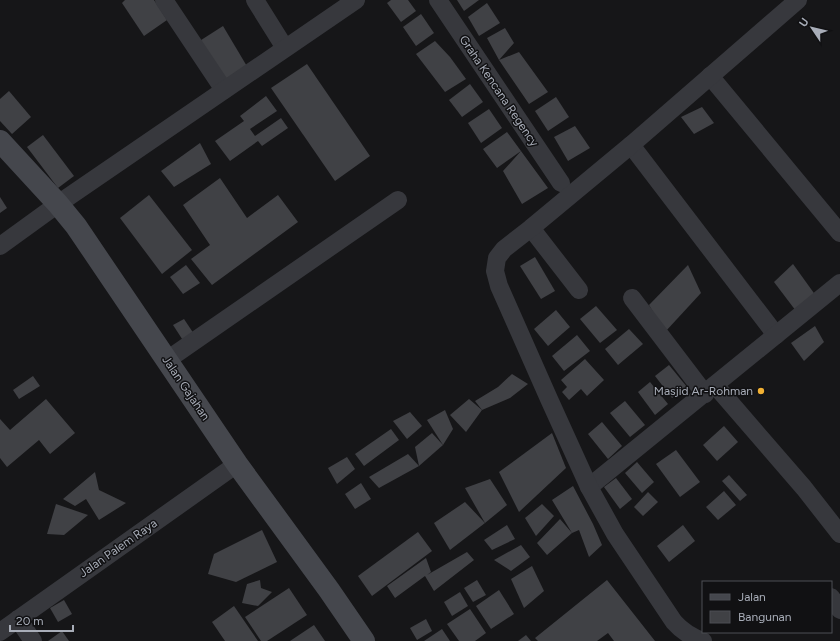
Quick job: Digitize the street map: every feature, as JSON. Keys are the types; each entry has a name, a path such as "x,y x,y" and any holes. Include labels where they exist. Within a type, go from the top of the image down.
{"street":[{"path":"164,0 224,90"},
{"path":"255,0 285,48"},
{"name":"Graha Kencana Regency","path":"438,0 561,183"},
{"path":"703,641 693,638 674,622 615,534 589,487 499,286 495,271 497,258 504,249 631,145 798,0"},
{"path":"0,246 58,204 351,1"},
{"path":"710,76 840,234"},
{"name":"Jalan Gajahan","path":"0,141 58,204 76,226 237,464 329,590 364,641"},
{"path":"631,145 776,335"},
{"path":"167,360 398,200"},
{"path":"531,228 579,290"},
{"path":"589,487 840,283"},
{"path":"632,298 710,389 804,488 840,534"},
{"name":"Jalan Palem Raya","path":"0,632 237,464"},
{"path":"832,598 840,610"},
{"path":"18,620 32,641"}],"building":[{"path":"125,0 154,0 167,20 144,36 122,3"},
{"path":"391,0 408,0 416,11 401,22 387,3"},
{"path":"457,0 479,0 464,11"},
{"path":"487,3 500,23 479,36 468,17"},
{"path":"421,14 434,33 416,46 403,27"},
{"path":"223,26 248,68 226,84 198,42"},
{"path":"505,28 514,43 499,60 487,38"},
{"path":"435,41 450,57 466,79 445,92 416,54"},
{"path":"519,52 548,92 529,104 499,60"},
{"path":"307,64 370,156 335,181 271,88"},
{"path":"470,84 483,102 462,117 449,100"},
{"path":"9,91 31,117 12,134 0,121 0,99"},
{"path":"266,96 277,111 250,129 255,136 281,118 288,128 262,146 258,141 230,161 215,141 244,121 240,116"},
{"path":"556,97 569,117 548,131 535,111"},
{"path":"702,107 714,123 694,134 681,117"},
{"path":"489,109 502,128 481,143 468,123"},
{"path":"575,126 590,148 568,161 554,137"},
{"path":"507,132 521,151 497,168 483,149"},
{"path":"43,135 74,176 58,188 27,147"},
{"path":"200,143 211,164 174,187 161,171"},
{"path":"521,151 548,188 522,204 503,171"},
{"path":"220,178 247,218 278,195 298,222 212,285 191,259 210,245 183,205"},
{"path":"149,195 192,250 162,274 120,218"},
{"path":"0,197 7,208 0,213"},
{"path":"535,257 555,291 541,299 520,266"},
{"path":"793,264 816,296 796,311 774,282"},
{"path":"186,265 200,283 183,294 170,277"},
{"path":"688,265 701,293 665,332 649,305"},
{"path":"596,306 617,330 600,343 580,319"},
{"path":"556,310 570,327 548,346 534,329"},
{"path":"184,319 196,337 186,345 173,325"},
{"path":"815,326 824,342 804,361 791,343"},
{"path":"629,329 643,344 618,365 605,349"},
{"path":"577,335 590,351 564,371 552,356"},
{"path":"585,359 604,380 587,396 581,389 569,400 562,392 567,387 561,380"},
{"path":"669,365 687,387 672,398 655,376"},
{"path":"512,374 528,384 510,398 482,410 475,401 498,387"},
{"path":"33,376 40,386 19,399 13,390"},
{"path":"650,382 668,404 655,415 638,392"},
{"path":"46,399 75,433 50,454 39,440 7,467 0,458 0,419 10,430"},
{"path":"469,399 482,410 466,432 450,415"},
{"path":"625,401 645,425 630,437 610,413"},
{"path":"445,410 453,429 443,445 427,420"},
{"path":"410,412 422,426 407,439 393,421"},
{"path":"602,422 622,446 608,459 588,434"},
{"path":"724,426 738,442 717,461 703,445"},
{"path":"391,429 399,440 364,466 355,454"},
{"path":"432,433 443,445 419,466 415,447"},
{"path":"552,433 566,468 519,512 499,472"},
{"path":"676,450 700,482 680,497 656,464"},
{"path":"408,454 419,466 379,488 369,477"},
{"path":"347,457 355,469 337,484 328,468"},
{"path":"637,462 654,482 642,493 625,473"},
{"path":"95,472 99,490 126,503 99,520 86,499 75,506 63,499"},
{"path":"729,475 747,495 740,501 722,481"},
{"path":"616,478 632,499 620,509 604,487"},
{"path":"490,479 507,505 485,523 465,488"},
{"path":"361,483 371,499 355,509 345,494"},
{"path":"573,486 602,545 589,557 579,530 572,533 552,500"},
{"path":"724,491 736,505 718,520 706,507"},
{"path":"648,492 658,502 643,516 634,507"},
{"path":"465,502 485,523 450,550 434,523"},
{"path":"56,504 88,515 64,535 47,534"},
{"path":"542,504 554,516 536,536 525,518"},
{"path":"560,519 572,533 547,555 537,543"},
{"path":"507,525 515,539 492,550 484,540"},
{"path":"683,525 695,541 669,562 657,546"},
{"path":"262,530 277,562 236,582 208,574 214,554"},
{"path":"418,532 432,551 372,596 358,576"},
{"path":"521,545 530,557 511,571 494,560"},
{"path":"467,552 474,560 434,591 425,576 395,598 387,586 426,558 431,572 427,575"},
{"path":"532,566 544,591 524,608 511,579"},
{"path":"260,580 261,588 272,592 258,606 242,603 247,584"},
{"path":"477,580 486,595 473,602 464,588"},
{"path":"607,580 655,641 614,641 608,633 597,641 538,641 535,638"},
{"path":"289,588 307,615 267,641 261,641 245,617"},
{"path":"499,590 514,614 491,629 476,606"},
{"path":"460,592 468,606 452,616 444,602"},
{"path":"64,600 72,614 58,622 50,608"},
{"path":"234,606 258,641 225,641 212,622"},
{"path":"470,609 486,633 475,641 459,641 447,624"},
{"path":"426,619 432,631 417,640 410,628"},
{"path":"314,625 325,641 290,641"},
{"path":"442,629 450,641 424,641"},
{"path":"62,631 69,641 48,641"},
{"path":"526,635 531,641 518,641"}],"place":[{"name":"Masjid Ar-Rohman","path":"761,391"}]}
